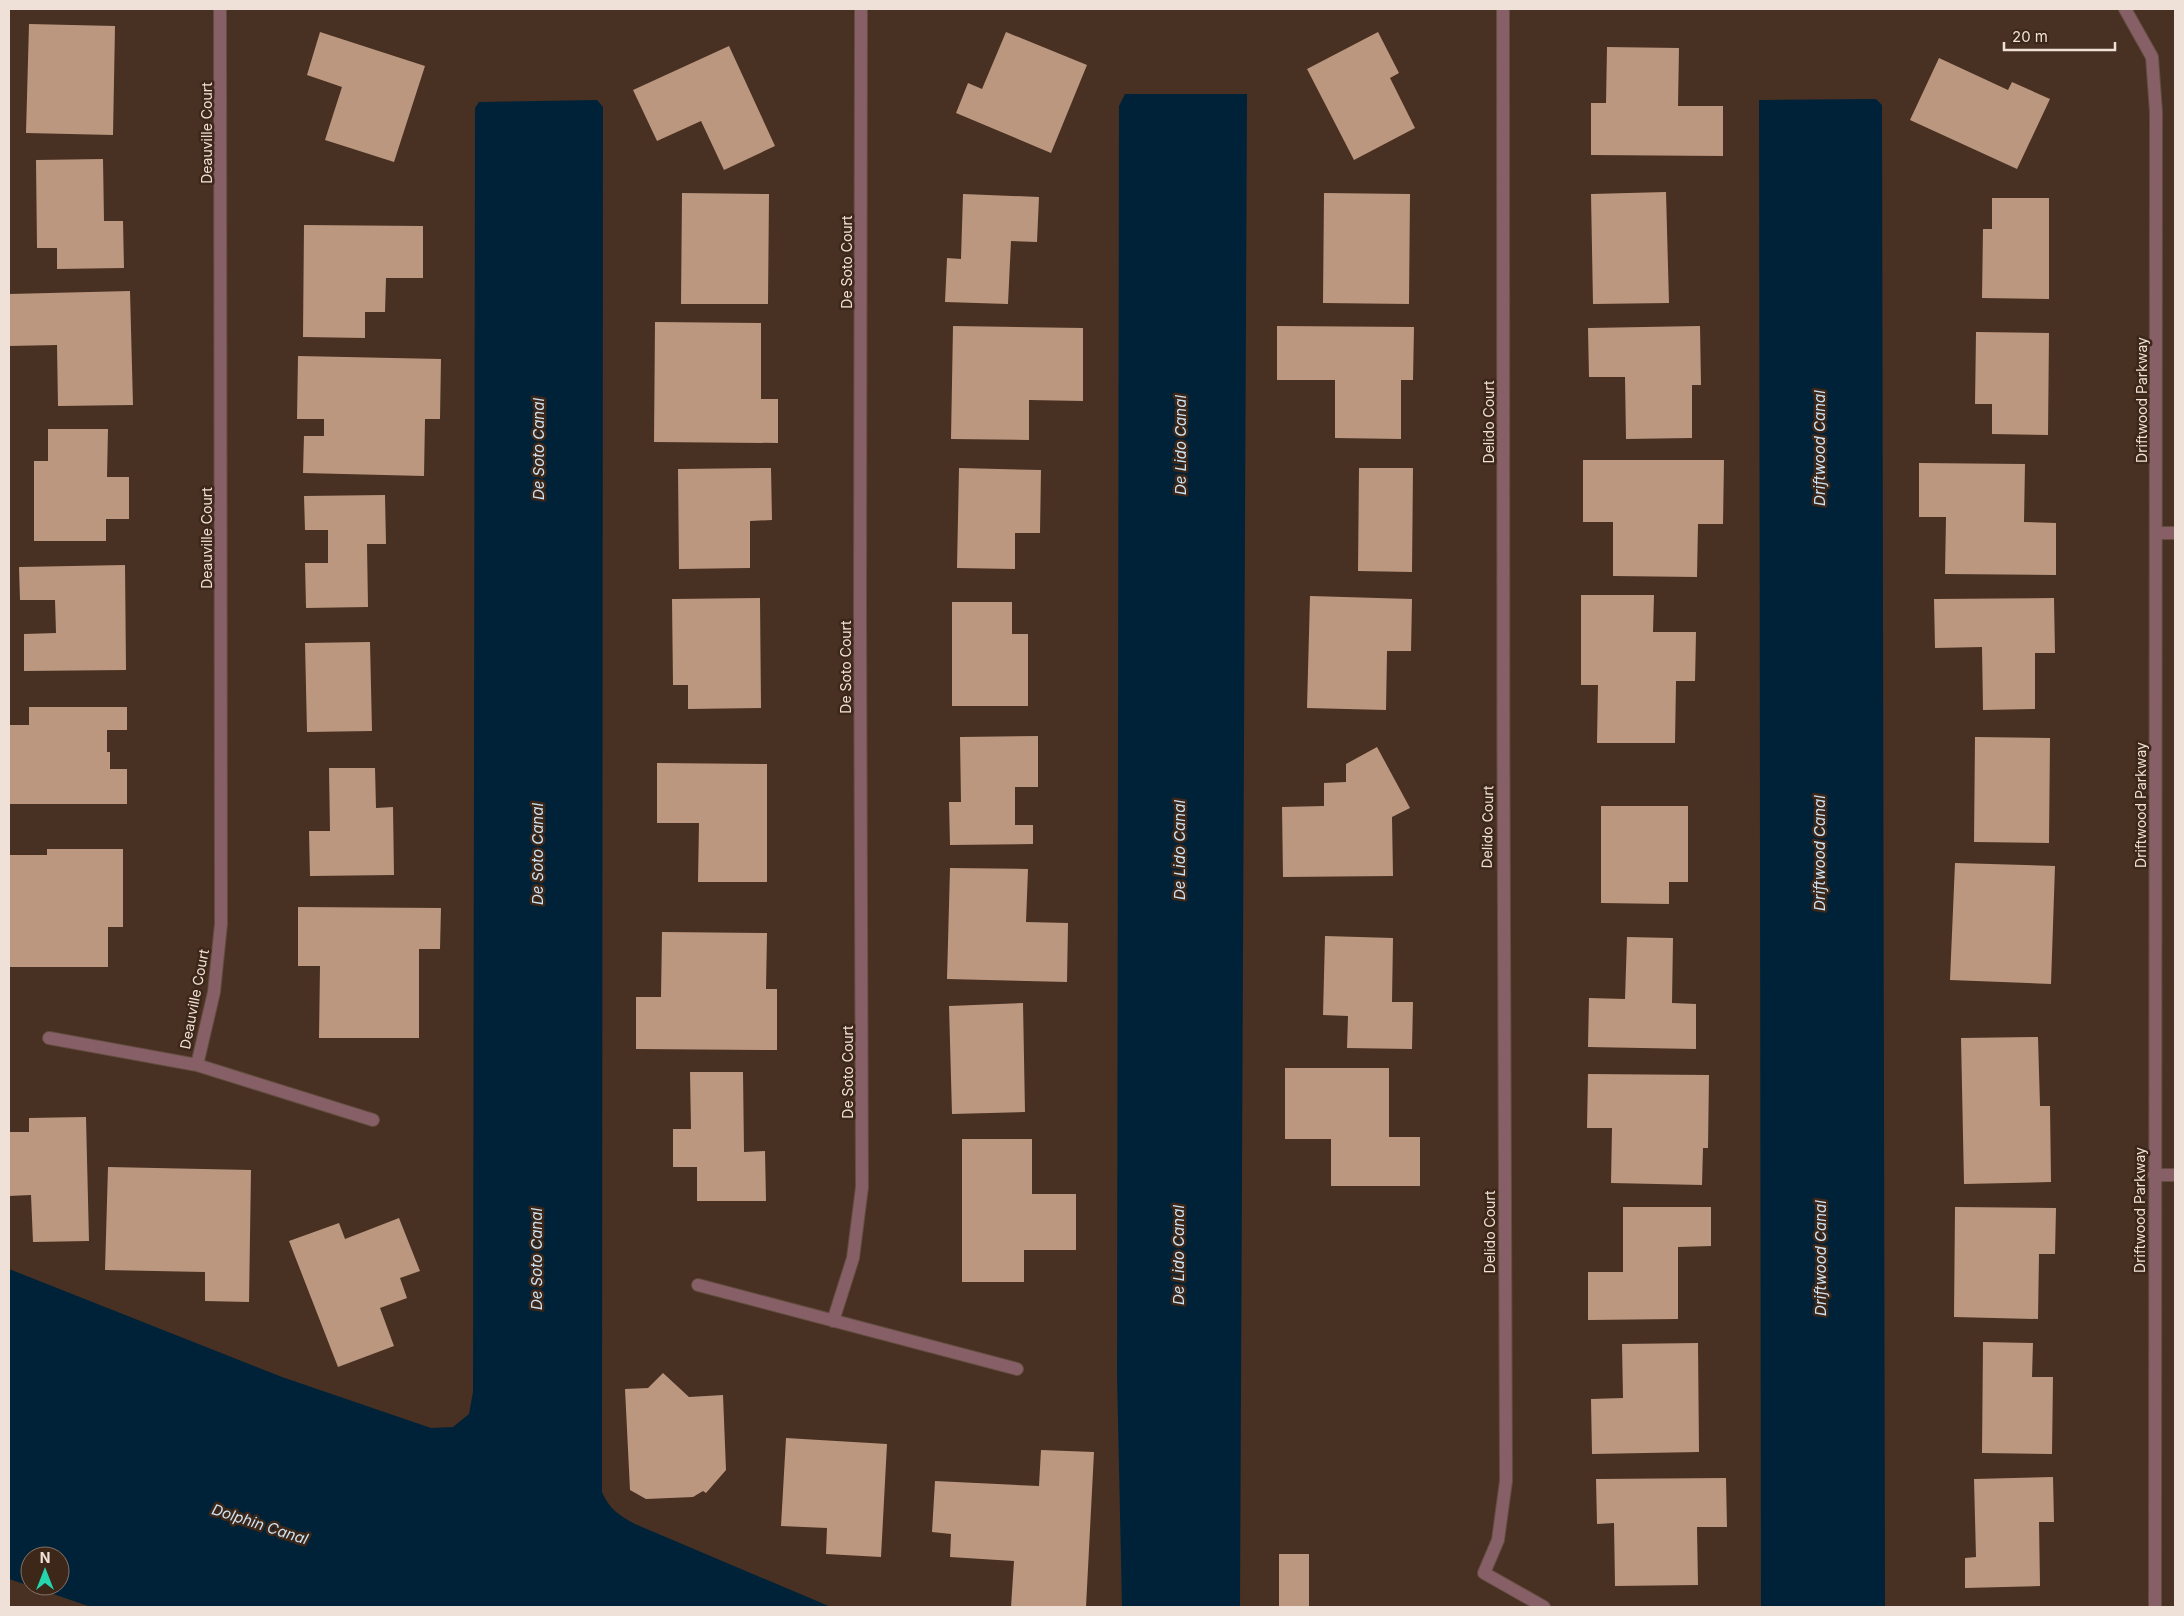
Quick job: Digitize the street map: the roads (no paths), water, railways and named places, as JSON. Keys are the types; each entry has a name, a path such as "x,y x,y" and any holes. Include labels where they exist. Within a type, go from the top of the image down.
{"street":[{"name":"Deauville Court","path":"197,1065 214,992 222,924 220,9"},
{"name":"De Soto Court","path":"832,1321 853,1258 859,1225 862,1187 860,610 861,9"},
{"name":"Delido Court","path":"1503,9 1504,683 1502,855 1506,1481 1498,1540 1484,1574 1544,1607"},
{"name":"Driftwood Parkway","path":"2125,9 2152,57 2156,112 2155,1607"},
{"path":"2156,533 2175,533"},
{"name":"Deauville Court","path":"49,1038 197,1065 373,1120"},
{"path":"2154,1175 2175,1175"},
{"path":"698,1285 1017,1369"}],"water":[{"name":"De Lido Canal","path":"1125,94 1247,94 1240,1607 1122,1607 1117,1375 1119,106"},
{"name":"Driftwood Canal","path":"1876,99 1882,105 1885,1607 1761,1607 1759,100"},
{"path":"597,100 603,107 602,1492 608,1503 616,1511 635,1524 831,1607 91,1607 59,1596 70,1596 70,1546 20,1546 20,1583 9,1579 9,1269 282,1377 431,1428 453,1427 469,1414 473,1392 475,108 479,102"}],"water label":[{"name":"De Soto Canal","path":"538,449"},
{"name":"De Soto Canal","path":"537,854"},
{"name":"De Soto Canal","path":"536,1259"},
{"name":"Dolphin Canal","path":"260,1524"}]}
